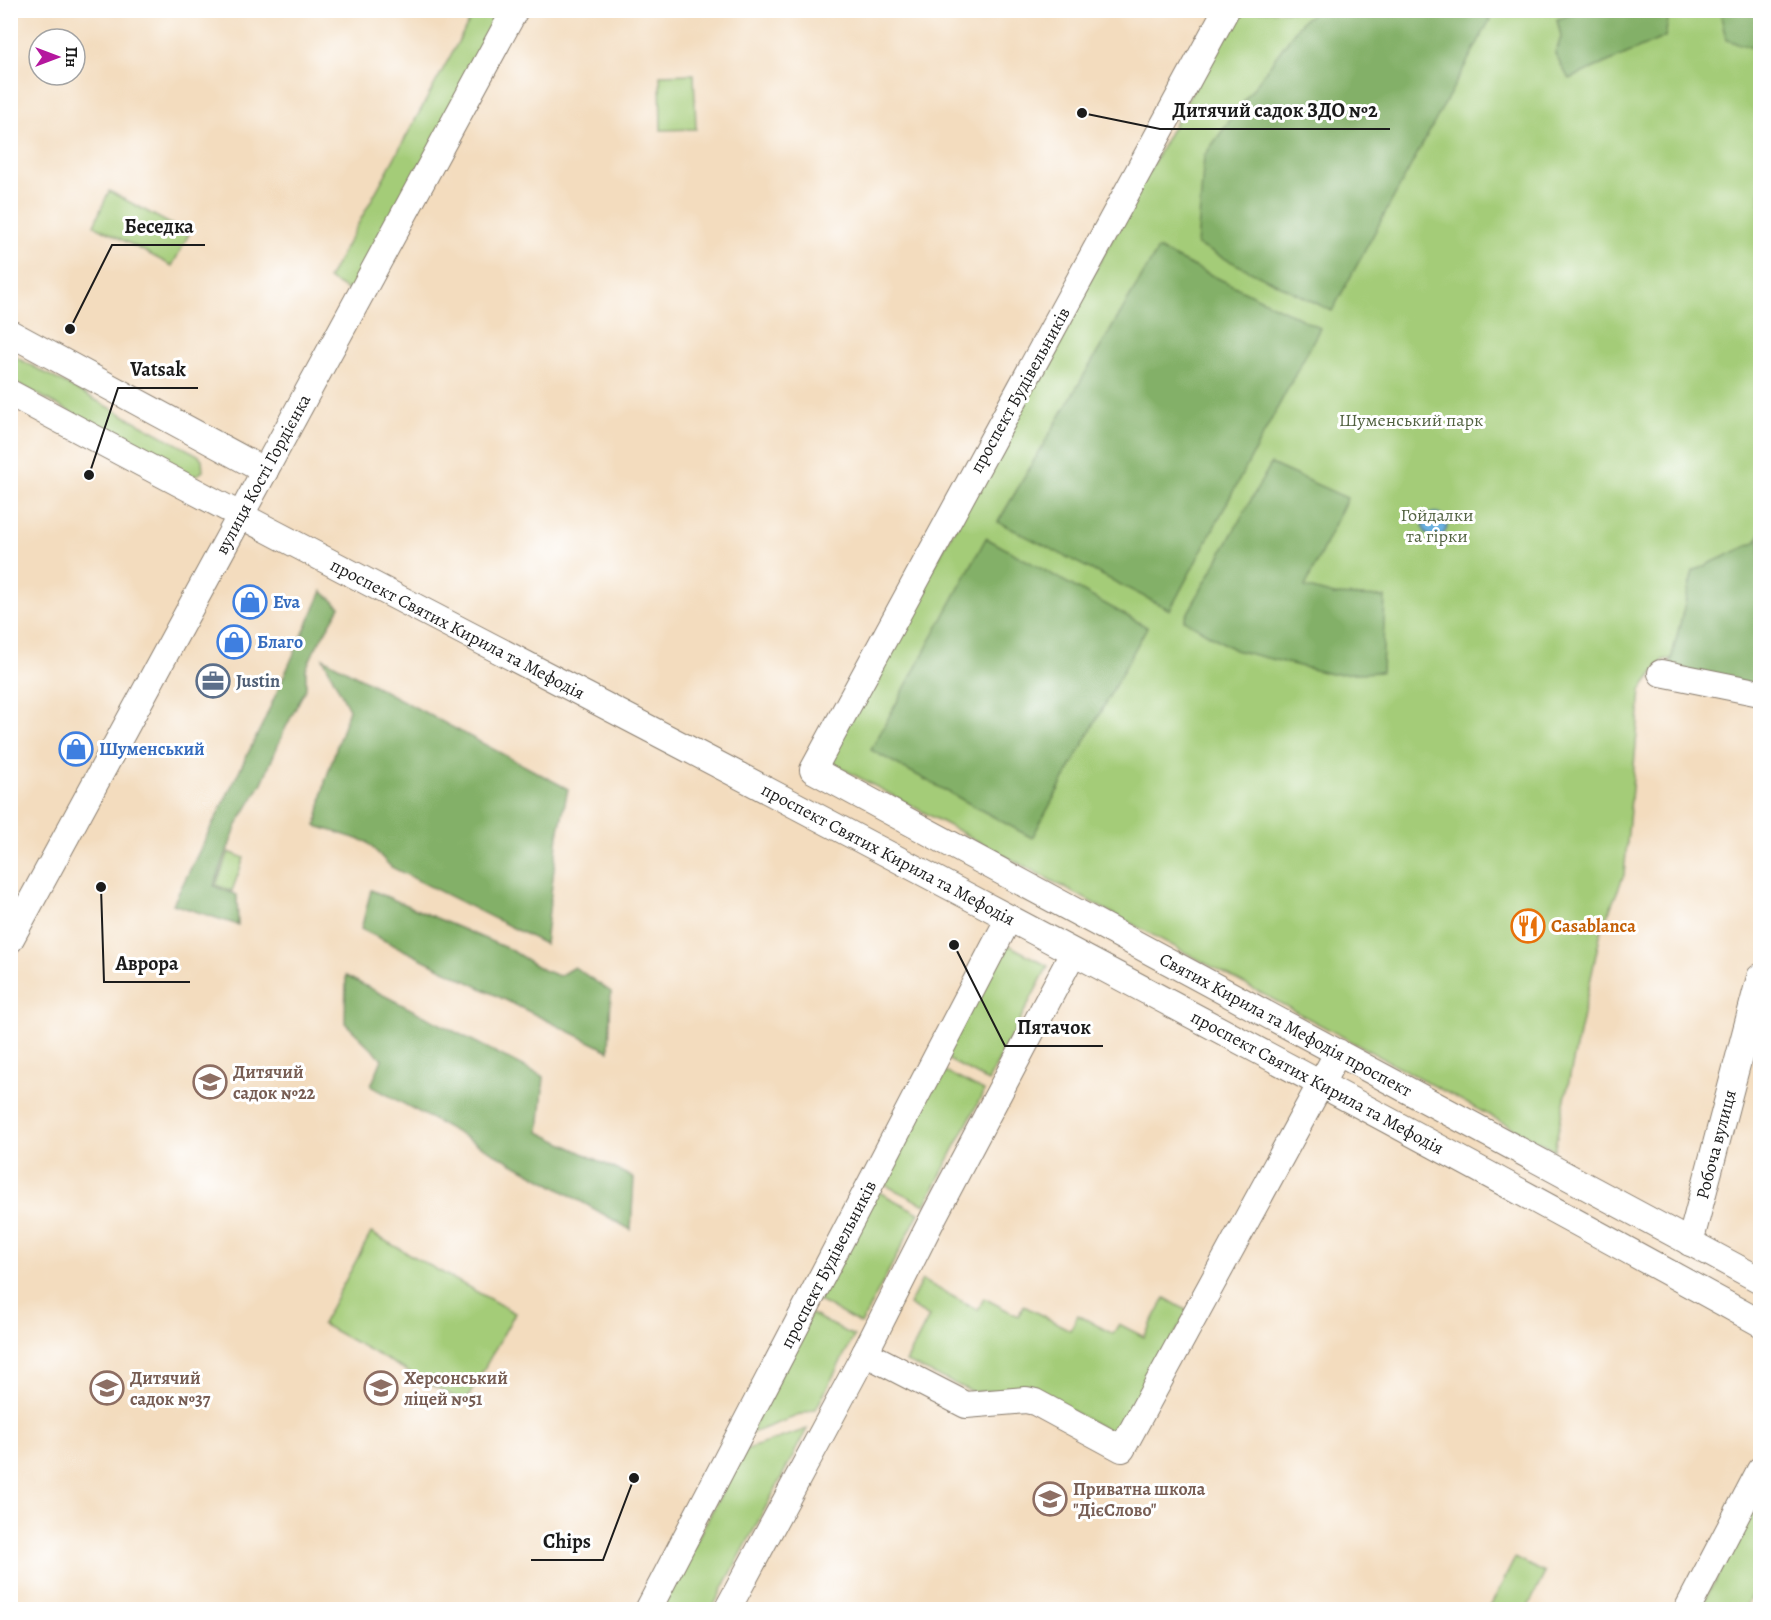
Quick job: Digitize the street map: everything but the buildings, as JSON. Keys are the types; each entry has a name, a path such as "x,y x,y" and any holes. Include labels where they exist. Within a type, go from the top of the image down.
{"street":[{"name":"вулиця Кості Гордієнка","path":"10,940 515,10"},
{"name":"проспект Будівельників","path":"813,770 1226,10"},
{"path":"10,333 265,471"},
{"name":"проспект Святих Кирила та Мефодія","path":"10,393 240,516 1009,918 1761,1323"},
{"path":"1661,673 1761,693"},
{"name":"Святих Кирила та Мефодія проспект","path":"813,770 1761,1280"},
{"name":"проспект Будівельників","path":"648,1610 1009,918"},
{"path":"727,1610 865,1353 1073,953"},
{"name":"Робоча вулиця","path":"1690,1243 1752,1051 1761,977"},
{"path":"865,1353 966,1405 1026,1400 1035,1402 1122,1449 1338,1052"},
{"path":"1687,1610 1758,1480"}],"green space":[{"path":"1317,10 1481,11 1490,20 1332,311 1197,245 1204,156 1302,21"},
{"path":"1585,10 1625,14 1640,11 1665,11 1669,15 1665,37 1569,79 1555,54 1561,37 1557,19"},
{"path":"475,11 494,11 504,16 353,293 328,279"},
{"name":"Шуменський парк","path":"1236,11 1760,11 1760,679 1688,657 1663,660 1641,690 1624,875 1601,931 1554,1150 828,761"},
{"path":"1720,11 1760,11 1760,50 1726,40"},
{"path":"694,74 696,129 661,130 660,75"},
{"path":"109,191 189,234 172,266 94,225"},
{"path":"1158,249 1320,328 1170,610 998,522"},
{"path":"10,354 198,455 202,459 203,471 189,476 11,380"},
{"path":"1271,464 1347,498 1305,587 1334,595 1385,597 1382,672 1331,674 1235,650 1184,620"},
{"path":"1760,534 1760,686 1669,668 1693,571 1756,542"},
{"path":"986,538 1147,627 1032,838 871,750"},
{"path":"322,591 340,607 315,649 306,669 306,688 284,731 262,783 237,825 214,886 237,895 238,925 173,904 263,723"},
{"path":"323,658 568,789 558,835 545,944 391,867 367,842 316,826 325,782 349,709"},
{"path":"229,852 244,858 232,891 216,885"},
{"path":"371,890 511,950 543,970 559,976 574,967 611,992 609,1051 361,929"},
{"path":"1003,942 1048,966 988,1081 943,1057"},
{"path":"346,976 544,1077 539,1132 634,1178 631,1230 371,1086 382,1059 345,1023"},
{"path":"938,1068 984,1091 925,1205 879,1182"},
{"path":"875,1190 919,1213 861,1324 817,1300"},
{"path":"371,1233 515,1313 465,1403 322,1324"},
{"path":"922,1280 978,1310 984,1298 1018,1316 1024,1306 1070,1330 1078,1315 1113,1334 1119,1324 1144,1337 1165,1298 1188,1311 1118,1436 1032,1390 973,1392 906,1362 929,1317 909,1305"},
{"path":"811,1314 854,1336 816,1409 749,1434"},
{"path":"807,1429 712,1609 660,1610 744,1450"},
{"path":"1759,1501 1760,1579 1744,1609 1699,1610"},
{"path":"1515,1558 1545,1573 1527,1609 1489,1609"}],"water":[{"path":"1435,513 1443,517 1447,525 1443,533 1435,537 1427,533 1423,525 1427,517"}],"place":[{"name":"Дитячий садок ЗДО №2","path":"1082,113"},
{"name":"Беседка","path":"70,329"},
{"name":"Vatsak","path":"89,475"},
{"name":"Eva","path":"250,602"},
{"name":"Благо","path":"234,642"},
{"name":"Justin","path":"213,681"},
{"name":"Шуменський","path":"76,749"},
{"name":"Аврора","path":"101,887"},
{"name":"Casablanca","path":"1528,926"},
{"name":"Пятачок","path":"954,945"},
{"name":"Дитячий садок №22","path":"210,1082"},
{"name":"Дитячий садок №37","path":"107,1388"},
{"name":"Херсонський ліцей №51","path":"381,1388"},
{"name":"Chips","path":"634,1478"},
{"name":"Приватна школа \"ДієСлово\"","path":"1050,1499"}],"park label":[{"name":"Гойдалки та гірки","path":"1437,525"}]}
